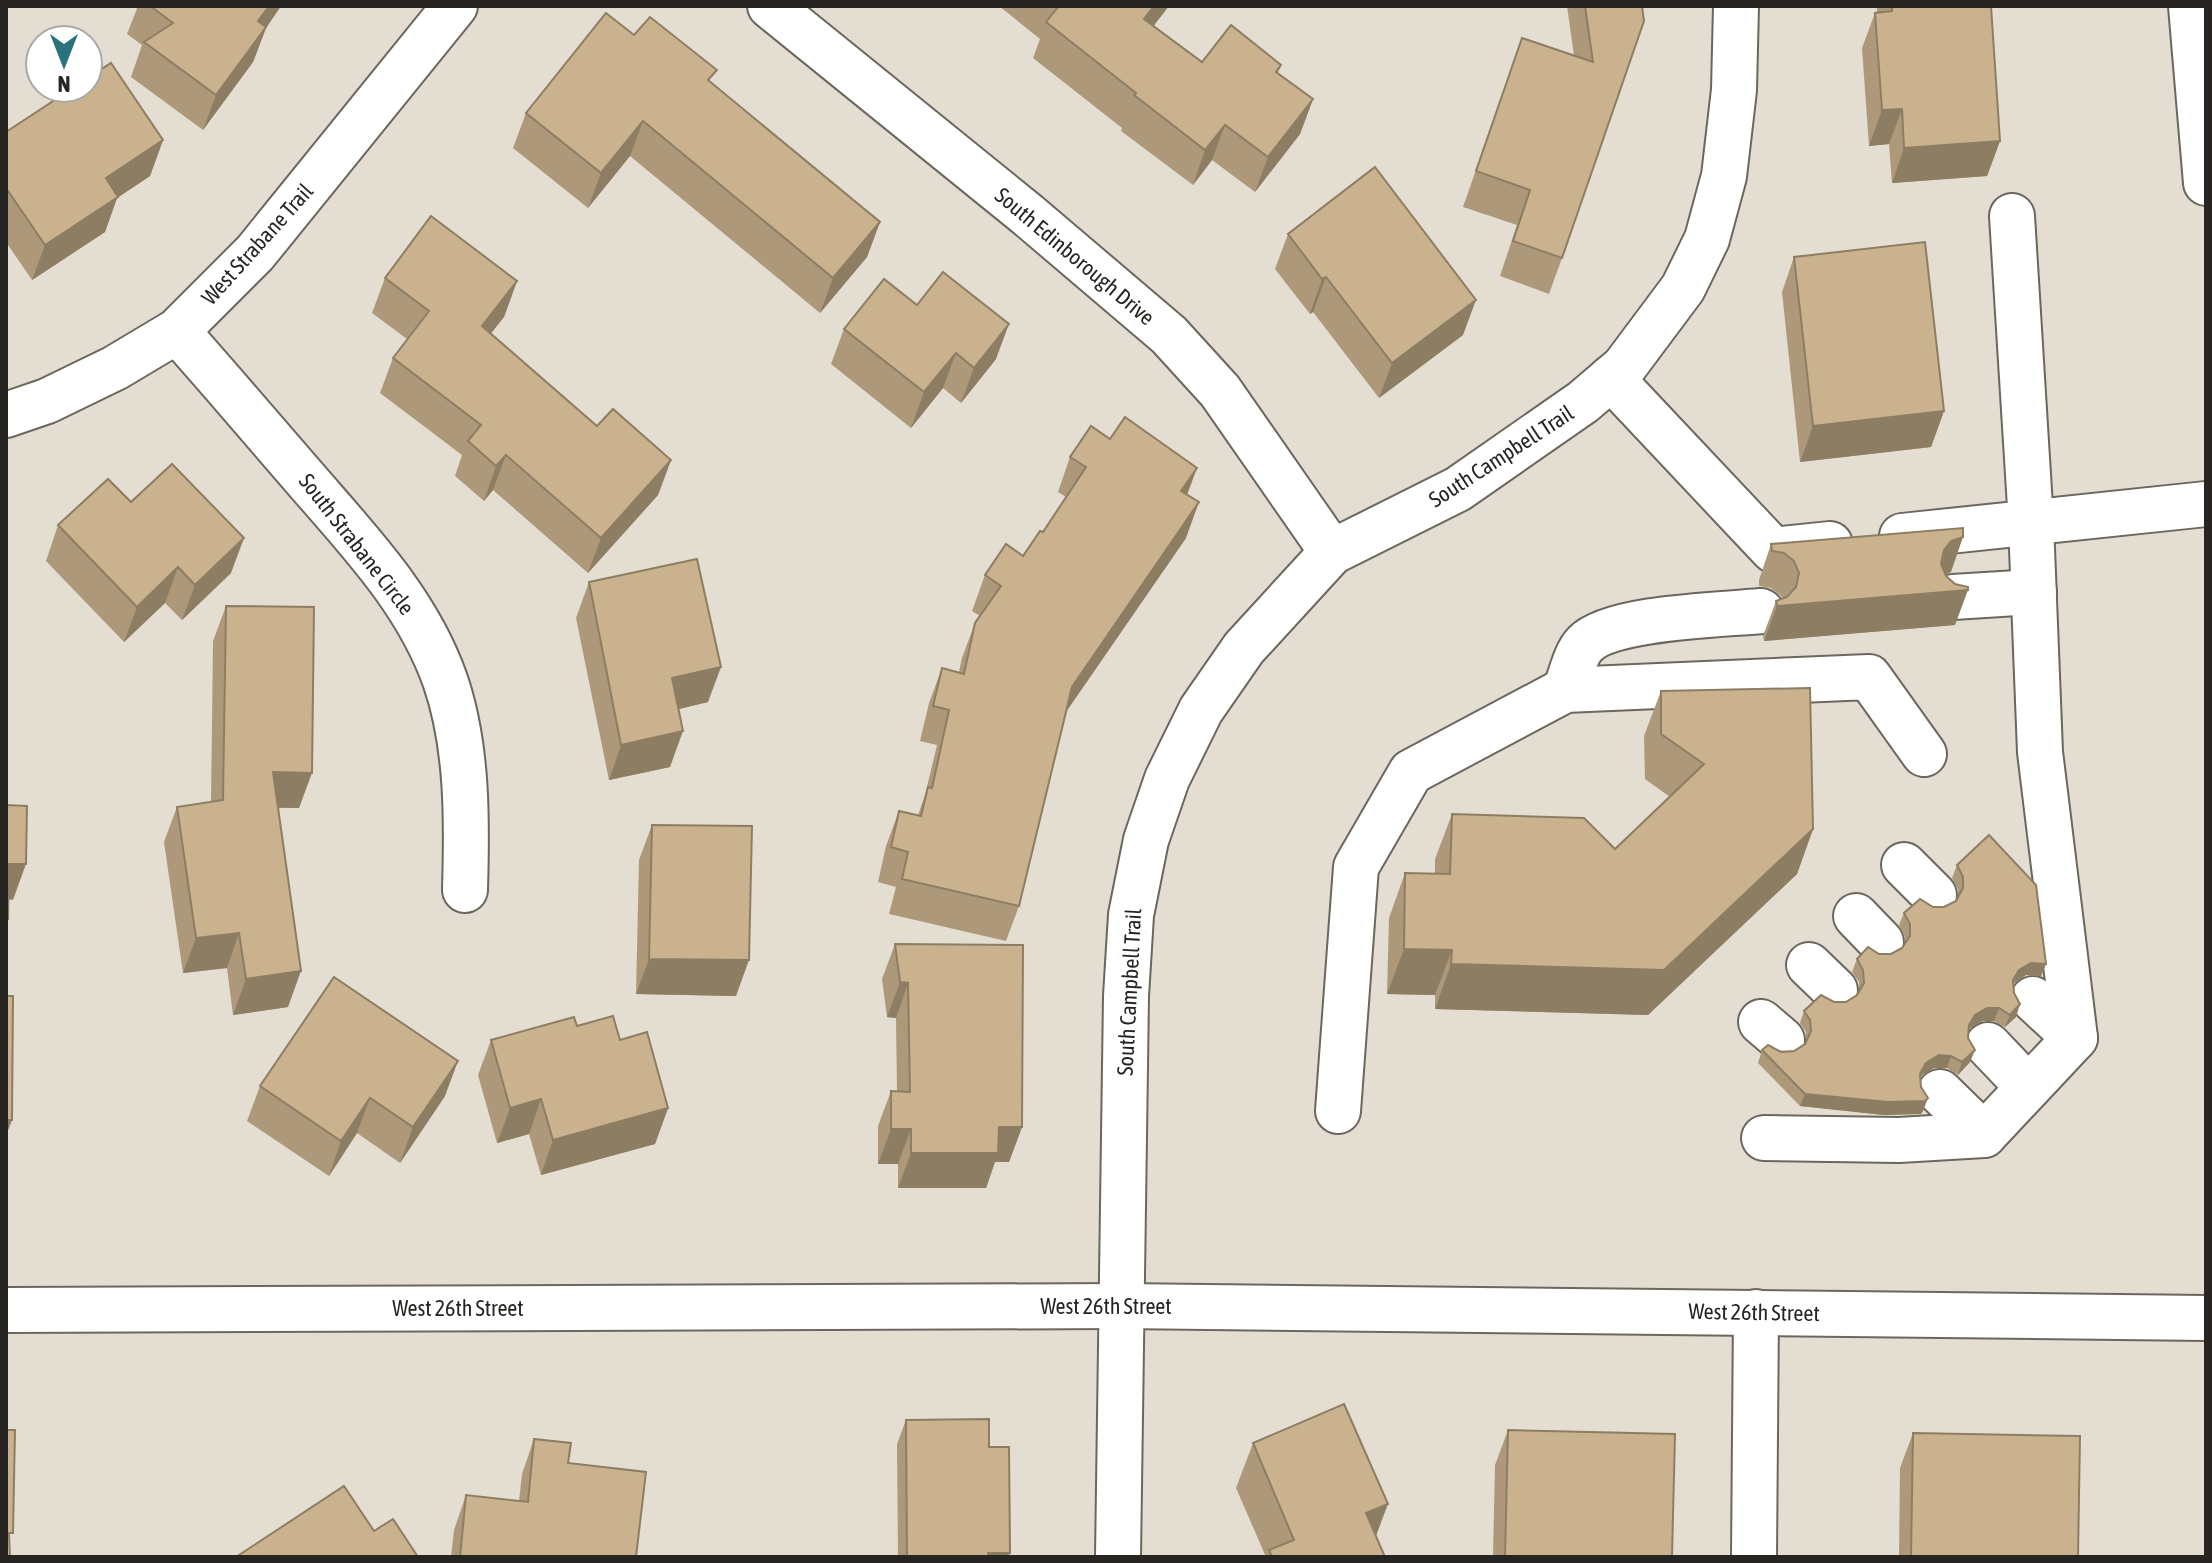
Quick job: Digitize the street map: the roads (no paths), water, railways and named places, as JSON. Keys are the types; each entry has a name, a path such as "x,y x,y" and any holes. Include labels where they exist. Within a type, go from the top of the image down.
{"street":[{"name":"West Strabane Trail","path":"6,415 47,401 115,368 177,331 255,253 455,6"},
{"name":"South Edinborough Drive","path":"770,6 1028,215 1169,335 1220,391 1332,552"},
{"name":"South Campbell Trail","path":"1118,1557 1126,996 1131,915 1146,840 1167,779 1201,710 1244,648 1332,552 1458,489 1583,402 1624,367 1683,288 1707,239 1724,176 1734,90 1736,6"},
{"path":"2191,6 2206,183"},
{"path":"2012,216 2031,523 2040,752 2075,1038"},
{"name":"South Strabane Circle","path":"177,331 335,512 403,596 432,646 446,683 461,754 467,837 465,890"},
{"path":"1611,378 1773,550 2206,504"},
{"path":"1953,597 2034,592"},
{"path":"1565,690 1583,645 1599,634 1636,623 1761,611"},
{"path":"1338,1111 1356,867 1411,772 1565,690 1869,677 1924,754"},
{"path":"2033,999 2075,1038"},
{"path":"1764,1138 1899,1140 1984,1135 2075,1038"},
{"path":"1988,1045 2028,1087"},
{"path":"1940,1092 1984,1135"},
{"path":"1860,1113 1899,1140"},
{"name":"West 26th Street","path":"6,1310 1121,1306 2206,1318"},
{"path":"1754,1557 1756,1312"}]}
